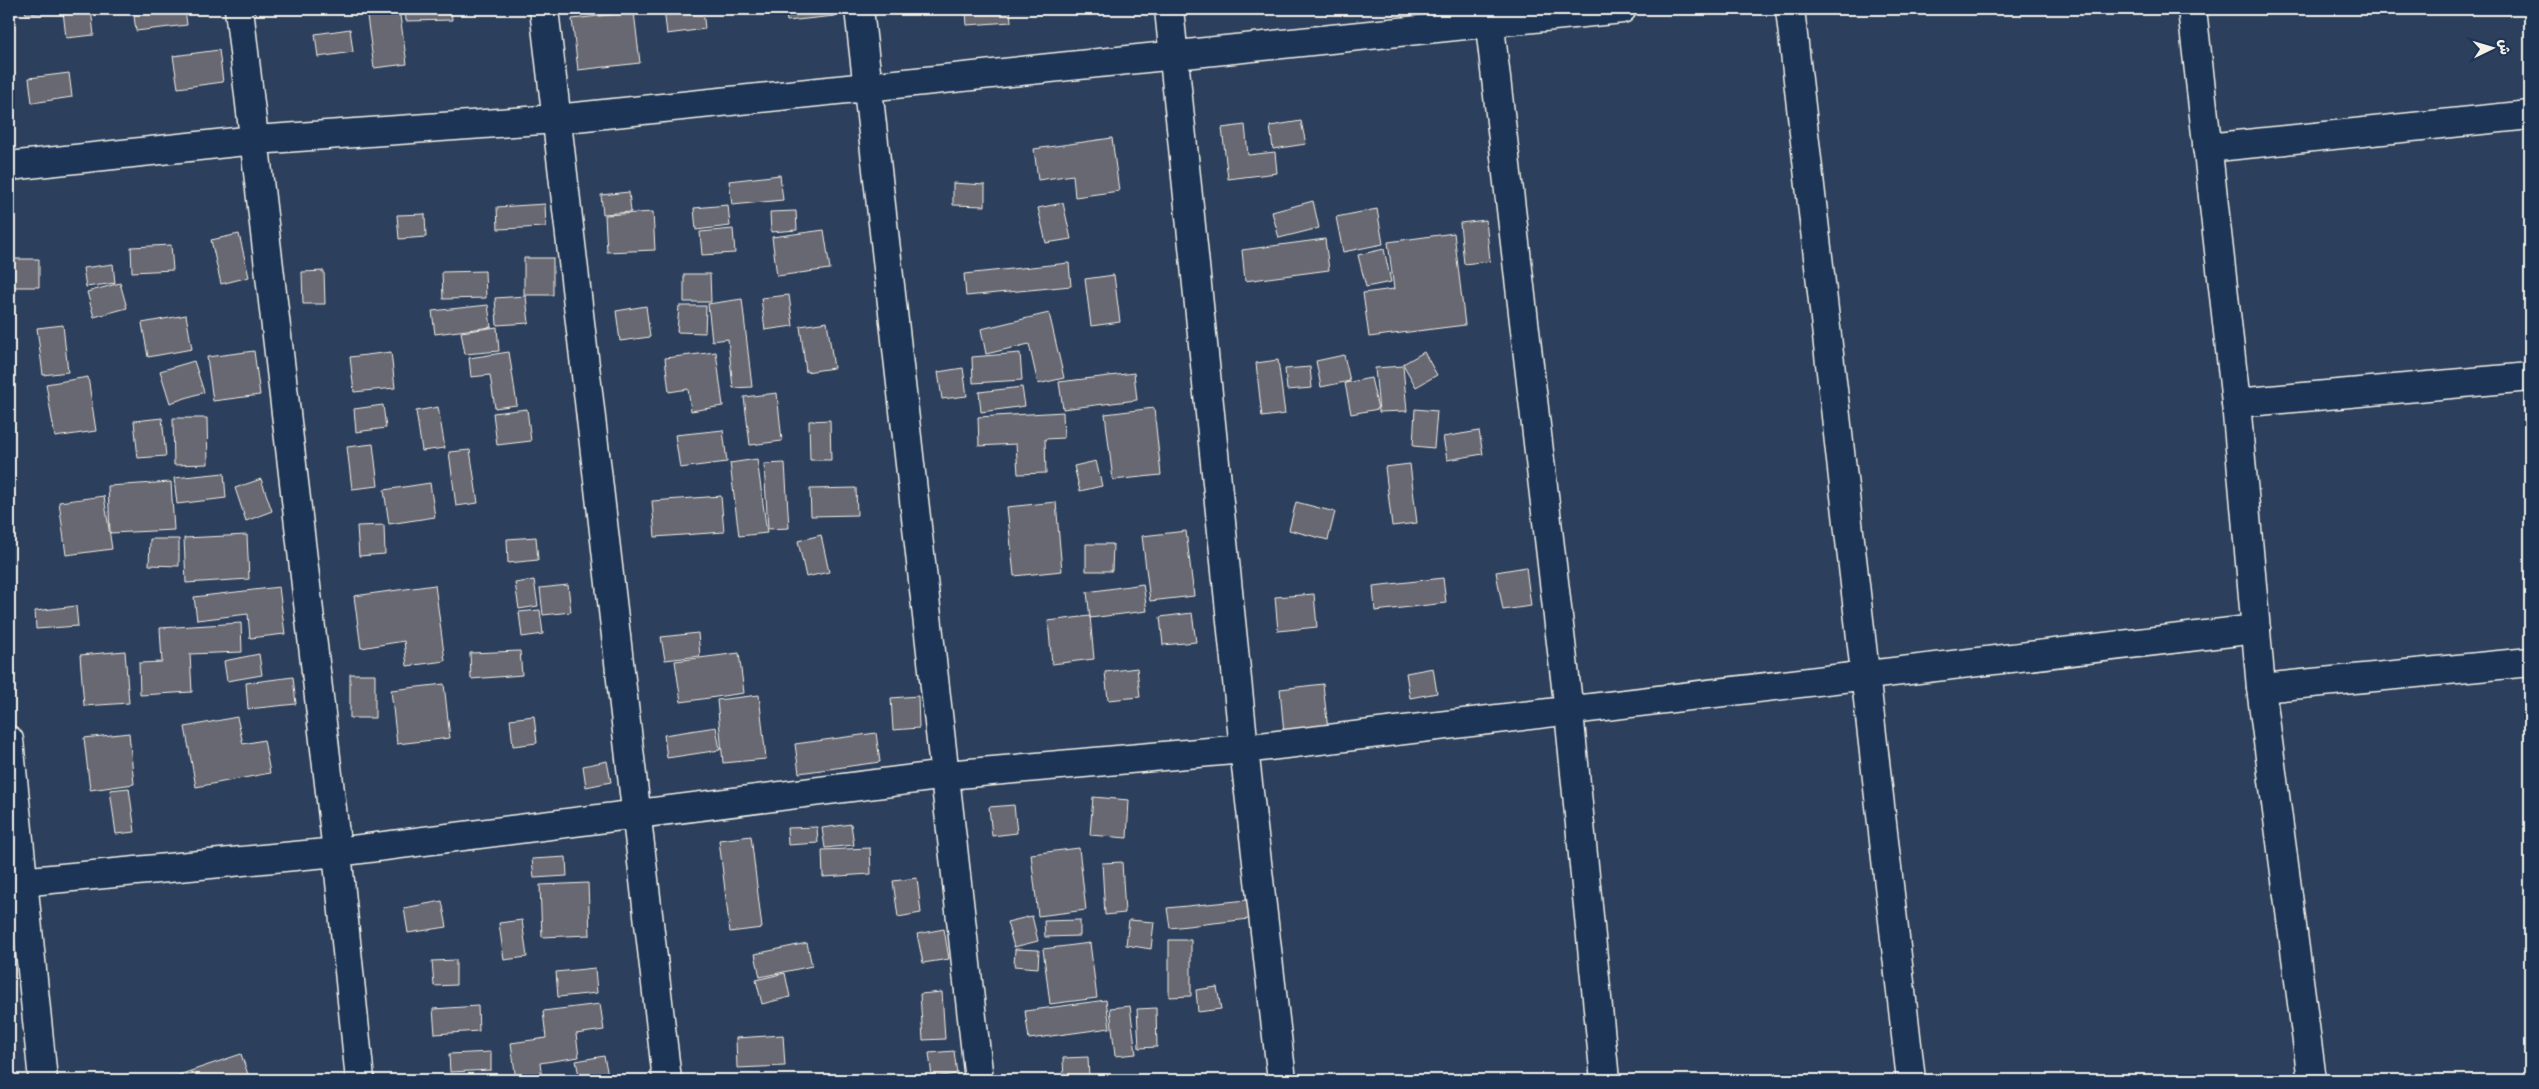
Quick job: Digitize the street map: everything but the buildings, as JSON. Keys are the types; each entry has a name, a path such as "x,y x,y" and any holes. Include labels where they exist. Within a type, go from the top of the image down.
{"street":[{"path":"238,9 255,140 337,852 360,1080"},
{"path":"544,9 668,1080"},
{"path":"859,9 979,1080"},
{"path":"1169,9 1244,749 1282,1080"},
{"path":"9,166 255,140 556,119 868,88 1174,55 1489,15 1622,9"},
{"path":"1790,9 1911,1080"},
{"path":"2192,9 2236,404 2261,688 2312,1080"},
{"path":"1489,15 1569,712 1605,1080"},
{"path":"2207,148 2530,115"},
{"path":"2236,404 2530,377"},
{"path":"17,882 337,852 946,775 1244,749 1569,712 2256,629"},
{"path":"2261,688 2530,662"},
{"path":"9,740 17,882 43,1080"}]}
